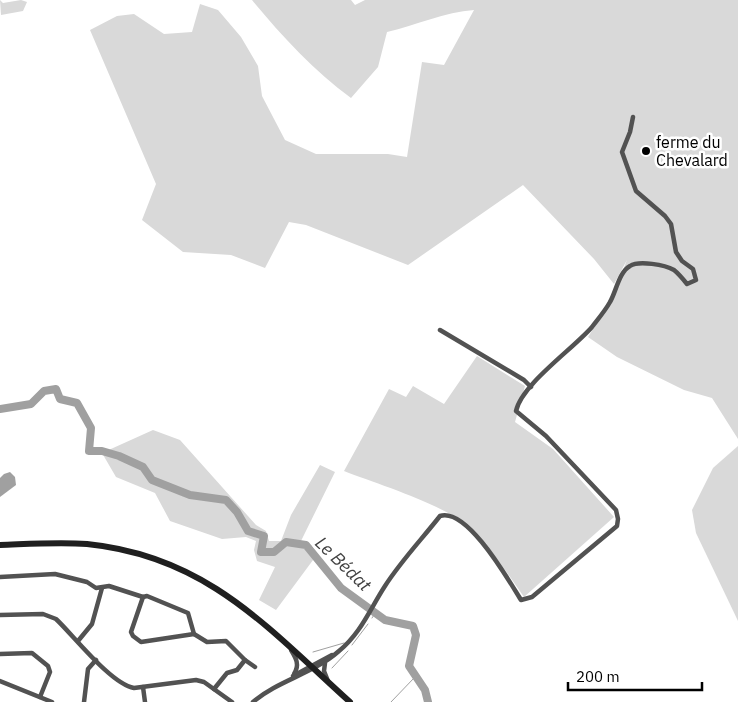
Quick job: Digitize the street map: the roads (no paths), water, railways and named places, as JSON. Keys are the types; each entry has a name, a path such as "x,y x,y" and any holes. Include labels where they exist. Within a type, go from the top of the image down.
{"main road":[{"path":"0,545 87,544 155,558 193,574 218,588 350,702"}],"street":[{"path":"253,702 291,678 325,663 340,651 360,630 386,585 440,516 445,515 458,520 479,539 521,600 532,597 617,526 616,510 546,436 518,414 517,406 530,387 584,335 600,316 629,266 636,264 662,266 673,270 687,284 696,280 693,270 682,261 676,252 671,224 665,216 636,191 622,152 630,132 633,117"},
{"path":"440,330 524,380 530,387"},
{"path":"0,576 55,574 102,588 109,586 143,597 147,596 166,602 188,613 194,634"},
{"path":"78,641 92,624 102,588"},
{"path":"143,597 131,632 137,641 194,634 208,642 226,641 255,667"},
{"path":"0,615 49,616 78,641 121,684 134,688 196,680 214,689 232,702"},
{"path":"288,647 297,663 298,669 291,678"},
{"path":"312,668 340,651"},
{"path":"0,654 32,653 48,666 50,672 40,698"},
{"path":"84,702 88,669 96,660"},
{"path":"214,689 227,673 237,670 246,660"},
{"path":"325,663 324,671 329,682"},
{"path":"0,681 52,702"},
{"path":"143,687 146,702"}],"waterway":[{"name":"Le Bédat","path":"0,409 31,404 44,391 56,389 60,399 77,403 91,428 89,451 102,451 119,456 143,467 152,480 190,495 226,500 237,512 248,531 264,536 261,552 274,552 286,542 306,545 341,588 385,620 413,626 416,635 409,666 425,690 428,702"},
{"name":"Le Bédat","path":"372,613 374,615 372,618"},
{"path":"352,645 368,624"},
{"path":"313,652 344,643"},
{"path":"332,668 348,651"},
{"path":"391,702 415,677"}],"place":[{"name":"ferme du Chevalard","path":"646,151"}]}
